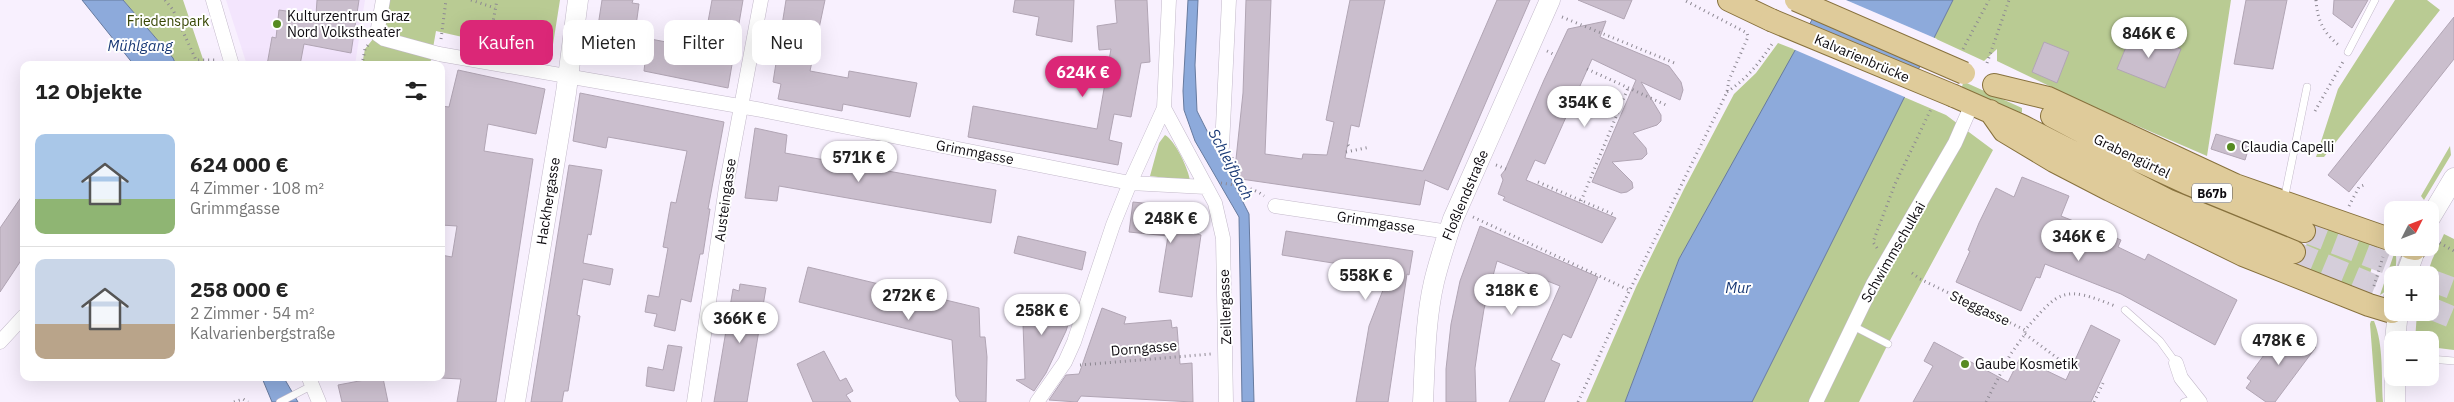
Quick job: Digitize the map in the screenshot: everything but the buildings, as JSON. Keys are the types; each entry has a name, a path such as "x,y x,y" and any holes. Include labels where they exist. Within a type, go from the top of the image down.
{"main road":[{"name":"Hackhergasse","path":"515,402 568,75 578,0"},
{"name":"B67b","path":"1729,0 1772,30"},
{"name":"Kalvarienbrücke","path":"1796,0 1964,73"},
{"name":"Floßlendstraße","path":"1423,402 1427,332 1434,284 1448,232 1548,5"},
{"name":"Kalvarienbrücke","path":"1772,30 1972,104"},
{"name":"Grabengürtel","path":"1964,73 1994,85 2122,153 2187,183 2304,230"},
{"path":"1994,85 2048,98 2235,185 2284,202 2384,245"},
{"name":"Grabengürtel","path":"1972,104 2169,201 2294,252"},
{"path":"1972,104 2004,130 2054,161 2110,190 2243,255 2384,309"},
{"path":"2439,203 2454,178"},
{"path":"2395,386 2396,402"}],"street":[{"path":"213,0 231,61"},
{"path":"377,34 382,0"},
{"name":"Austeingasse","path":"694,402 726,187 761,0"},
{"path":"1038,402 1065,362 1074,342 1130,183 1164,108 1169,0"},
{"path":"1222,147 1229,0"},
{"name":"Grimmgasse","path":"377,34 384,39 439,54 742,106 1130,183 1206,186"},
{"name":"Schwimmschulkai","path":"1816,402 1873,284 1955,143 1972,104"},
{"name":"Zeillergasse","path":"1164,108 1215,203 1223,238 1226,402"},
{"name":"Grimmgasse","path":"1275,206 1448,232"},
{"path":"0,342 20,320"},
{"path":"2176,363 2193,401"},
{"path":"310,382 319,402"}],"lane":[{"path":"2348,52 2375,0"},
{"path":"2284,202 2307,87"},
{"path":"2125,310 2160,341 2176,363"},
{"path":"1852,326 1888,344"},
{"path":"2439,360 2454,361"},
{"path":"280,402 296,394 310,382"}],"path":[{"path":"165,0 173,10 196,60 200,61"},
{"path":"441,35 446,0"},
{"path":"471,0 495,8"},
{"path":"493,20 497,0"},
{"path":"1578,402 1726,92 1729,80 1748,37 1747,33 1684,0"},
{"path":"1963,49 1988,0"},
{"path":"1987,63 2009,0"},
{"path":"2299,129 2307,123 2325,96 2348,52 2330,38 2320,26 2316,0"},
{"path":"1548,5 1677,64"},
{"path":"1726,92 1743,81 1757,67 1772,30"},
{"path":"363,61 365,49 377,34"},
{"path":"1544,50 1555,55"},
{"path":"1587,69 1666,105"},
{"path":"1581,201 1628,88"},
{"name":"Schwimmschulkai","path":"1873,242 1895,184 1930,108"},
{"path":"1348,145 1351,149"},
{"path":"1222,147 1232,156 1231,178 1238,181 1238,186"},
{"path":"1346,152 1351,149 1370,147"},
{"path":"1496,164 1506,169"},
{"path":"1538,182 1615,215"},
{"path":"1220,183 1259,192 1275,206"},
{"path":"2349,206 2359,187 2364,185"},
{"path":"1457,210 1630,290"},
{"path":"2439,248 2454,251"},
{"path":"2372,294 2385,256"},
{"name":"Steggasse","path":"1912,273 1927,283 2025,330 2052,299 2066,293 2090,297 2125,310"},
{"path":"1986,402 2010,355 2025,334 2025,330"},
{"path":"2025,334 2060,360"},
{"name":"Dorngasse","path":"1065,362 1076,365 1226,354"},
{"path":"2094,402 2104,381"},
{"path":"234,402 243,399 248,402"}],"shaded area":[{"path":"226,0 365,0 356,61 246,61"}],"green space":[{"name":"Friedenspark","path":"123,0 183,0 204,61 174,61"},
{"path":"382,0 560,0 553,44 553,20 460,20 460,36 436,31 431,61 363,61 365,49 377,34"},
{"path":"1953,0 2231,0 2207,156 2089,105 1997,61 1997,49 1984,61 1934,38"},
{"path":"2395,0 2427,0 2440,10 2324,157 2316,157 2338,89"},
{"path":"1778,43 1796,50 1679,259 1625,402 1586,402 1636,287 1684,189 1734,94 1756,73"},
{"path":"1960,80 2022,108 2022,112 2020,114 1962,87 1963,83"},
{"path":"1904,97 1946,115 1993,150 1888,344 1859,402 1752,402"},
{"path":"1165,135 1173,143 1181,156 1190,181 1150,176 1159,143"},
{"path":"2450,146 2451,155 2424,200 2421,196"},
{"path":"2316,220 2378,245 2365,292 2298,266"},
{"path":"2444,234 2454,239 2454,350 2439,348 2439,331 2416,331 2416,321 2439,321 2439,266 2430,266 2434,256 2439,256 2439,245"},
{"path":"2393,256 2396,256 2395,266 2390,266"},
{"path":"2384,283 2384,293 2380,295"},
{"path":"2371,321 2374,321 2377,331 2382,361 2383,402 2376,402"}],"water":[{"name":"Mühlgang","path":"82,0 123,0 174,61 131,61"},
{"path":"1188,0 1198,0 1195,65 1197,111 1249,214 1254,402 1242,402 1239,217 1195,141 1184,110 1183,91"},
{"name":"Mur","path":"1823,0 1953,0 1752,402 1625,402 1679,259"},
{"path":"263,381 286,381 298,402 272,402"}],"pier":[{"path":"1820,0 1846,0 1937,39 1923,65"},
{"path":"1807,23 1920,72 1907,98 1793,49"}],"tunnel":[{"path":"2304,231 2395,266"},
{"path":"2294,252 2384,290"},
{"path":"2439,283 2454,289"},
{"path":"2439,312 2454,318"}],"place":[{"name":"Kulturzentrum Graz Nord Volkstheater","path":"277,24"},
{"name":"Claudia Capelli","path":"2231,147"},
{"name":"Gaube Kosmetik","path":"1965,364"}],"water label":[{"name":"Schleifbach","path":"1231,164"}]}
